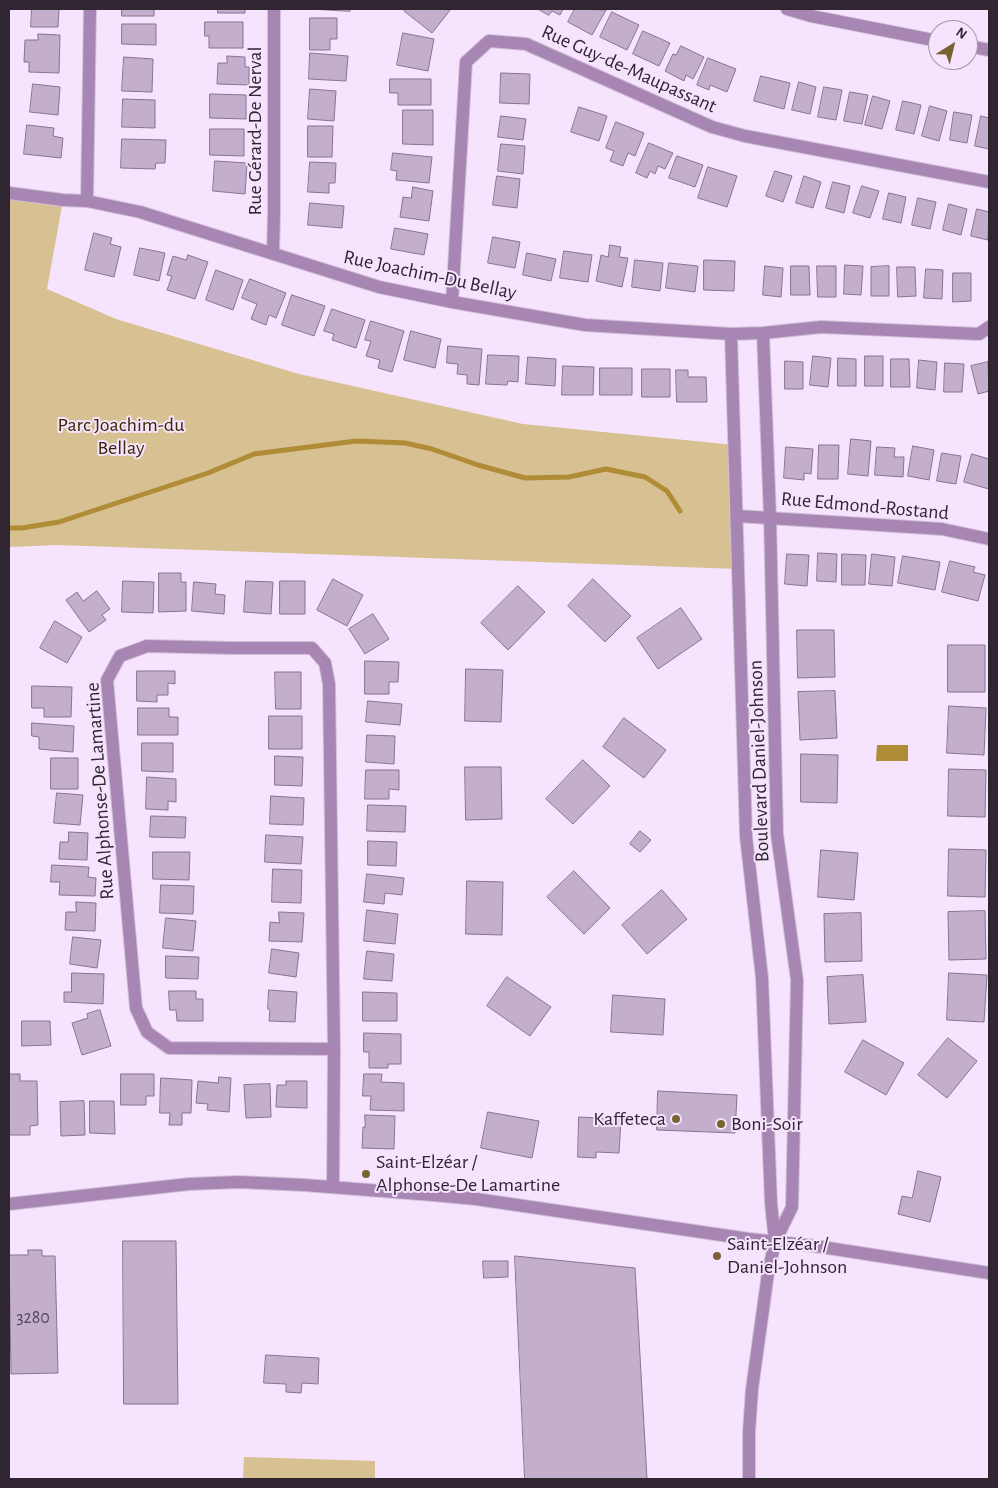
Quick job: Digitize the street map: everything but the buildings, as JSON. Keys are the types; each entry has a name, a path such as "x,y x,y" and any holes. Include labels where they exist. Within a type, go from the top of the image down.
{"street":[{"path":"87,202 90,9"},
{"name":"Rue Gérard-De Nerval","path":"273,254 274,9"},
{"path":"787,9 812,16 928,39"},
{"name":"Rue Guy-de-Maupassant","path":"452,302 466,62 488,41 526,44 712,127 745,136 989,182"},
{"name":"Rue Joachim-Du Bellay","path":"9,193 87,202 140,212 379,287 452,302 584,325 731,334 763,334"},
{"path":"763,334 821,327 979,334 989,326"},
{"name":"Boulevard Daniel-Johnson","path":"731,334 738,516 746,836 762,978 771,1203 775,1242"},
{"name":"Boulevard Daniel-Johnson","path":"750,1479 749,1432 752,1389 768,1273 775,1242 792,1207 797,980 777,834 770,517 763,334"},
{"name":"Rue Edmond-Rostand","path":"738,516 942,530 989,539"},
{"name":"Rue Alphonse-De Lamartine","path":"332,1187 334,1049 329,684 325,663 312,648 148,646 120,656 107,680 136,1008 147,1032 169,1048 334,1049"},
{"path":"9,1204 198,1183 261,1182 476,1200 815,1246 989,1273"}],"green space":[{"name":"Parc Joachim-du Bellay","path":"9,193 63,200 47,289 116,319 299,374 523,424 735,445 739,569 58,545 9,547"},
{"path":"244,1457 375,1461 375,1479 243,1479"}],"shaded area":[{"path":"877,745 908,745 908,761 876,761"}],"waterway":[{"path":"9,528 22,528 59,522 208,473 254,454 356,441 405,443 432,449 478,465 525,478 569,477 606,469 645,477 667,491 680,511"}],"place":[{"name":"Kaffeteca","path":"676,1119"},
{"name":"Boni-Soir","path":"721,1124"},
{"name":"Saint-Elzéar / Alphonse-De Lamartine","path":"366,1174"},
{"name":"Saint-Elzéar / Daniel-Johnson","path":"717,1256"}]}
